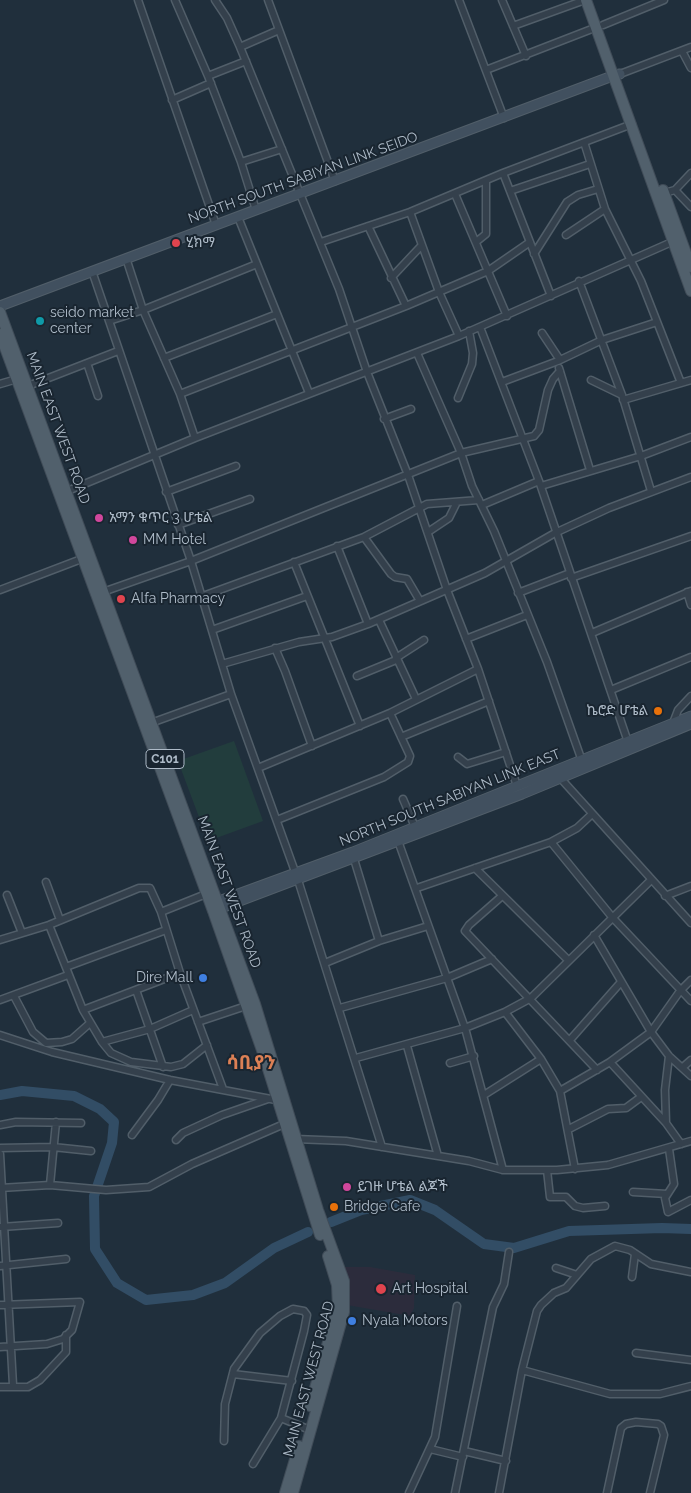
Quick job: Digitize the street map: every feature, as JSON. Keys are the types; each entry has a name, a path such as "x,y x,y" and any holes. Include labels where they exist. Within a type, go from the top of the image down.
{"main road":[{"path":"586,0 600,26"},
{"path":"593,0 600,26 691,267"},
{"path":"618,74 632,124 691,291"},
{"name":"NORTH SOUTH SABIYAN LINK SEIDO","path":"0,306 618,74"},
{"name":"MAIN EAST WEST ROAD","path":"0,312 28,386 29,401"},
{"name":"MAIN EAST WEST ROAD","path":"0,334 17,379 29,401 215,906 250,1005 315,1212 333,1260 344,1281 345,1297 296,1466 285,1493"},
{"name":"MAIN EAST WEST ROAD","path":"144,714 152,723 158,750"},
{"name":"NORTH SOUTH SABIYAN LINK EAST","path":"297,877 652,736 674,723 691,716"},
{"name":"NORTH SOUTH SABIYAN LINK EAST","path":"215,906 354,859 415,827 518,786 556,774 628,742 691,724"},
{"name":"MAIN EAST WEST ROAD","path":"201,869 206,894 215,906"},
{"name":"MAIN EAST WEST ROAD","path":"250,1005 273,1100 292,1139"},
{"name":"MAIN EAST WEST ROAD","path":"293,1493 296,1466"}],"street":[{"path":"138,0 216,226"},
{"path":"176,0 210,80 241,162 256,210"},
{"path":"215,0 227,18 240,46 321,242 384,419 408,475 447,590 478,669 518,786"},
{"path":"268,0 335,181"},
{"path":"459,0 504,118"},
{"path":"502,0 526,56"},
{"path":"513,26 586,0"},
{"path":"486,70 600,26 653,2 664,0"},
{"path":"240,46 279,30"},
{"path":"618,74 691,48"},
{"path":"682,51 691,68"},
{"path":"172,100 246,61"},
{"path":"321,242 410,212 503,173 632,124"},
{"path":"584,142 605,209 631,260 681,383"},
{"path":"241,162 282,149"},
{"path":"510,191 590,164"},
{"path":"503,173 551,296"},
{"path":"664,193 675,190 691,173"},
{"path":"476,242 486,234 486,181"},
{"path":"534,254 567,202 578,195 598,189"},
{"path":"675,190 691,207"},
{"path":"455,194 506,316"},
{"path":"566,235 605,209"},
{"path":"410,212 439,292 459,336"},
{"path":"238,217 310,393"},
{"path":"368,226 391,278 406,306"},
{"path":"63,492 195,438 469,332 674,241"},
{"path":"180,394 351,328 488,271 530,242"},
{"path":"391,278 421,246"},
{"path":"126,258 143,310 180,394 195,438"},
{"path":"109,321 143,310 256,264"},
{"path":"92,271 166,492 192,561 231,694 297,877 356,1058 382,1147"},
{"path":"579,282 622,398 651,491"},
{"path":"164,358 277,314"},
{"path":"502,382 559,360 602,340 657,322"},
{"path":"480,327 524,439 628,742"},
{"path":"458,398 472,364 473,353 469,332"},
{"path":"542,333 559,360 560,371 590,470"},
{"path":"28,386 118,351"},
{"path":"417,353 461,453 467,474 527,615 582,761"},
{"path":"87,363 98,396"},
{"path":"100,593 192,561 461,453 534,436 539,430 548,390 553,379 560,371"},
{"path":"0,384 17,379"},
{"path":"591,380 622,398 691,380"},
{"path":"384,419 411,409"},
{"path":"203,596 364,537 419,507 438,502 480,503 641,456 691,436"},
{"path":"166,492 236,466"},
{"path":"222,664 275,648 345,633 368,624 447,590 505,562 555,533 651,491 691,478"},
{"path":"178,525 250,499"},
{"path":"428,532 449,518 457,502"},
{"path":"518,593 691,536"},
{"path":"364,537 391,574 395,577 407,579 420,601"},
{"path":"338,546 368,624"},
{"path":"0,590 86,558"},
{"path":"294,562 360,726"},
{"path":"592,633 689,591 691,605"},
{"path":"212,630 307,596"},
{"path":"466,639 527,615"},
{"path":"378,620 416,699"},
{"path":"357,676 396,659 424,640"},
{"path":"275,648 312,746"},
{"path":"611,690 691,657"},
{"path":"258,768 390,713 478,669"},
{"path":"152,723 231,694"},
{"path":"674,723 678,710 691,696"},
{"path":"401,737 489,701"},
{"path":"276,820 384,777 404,766 410,759 390,713"},
{"path":"458,757 467,764 506,752"},
{"path":"556,774 691,923"},
{"path":"402,799 415,827"},
{"path":"417,888 551,842 577,828 592,814"},
{"path":"397,837 417,888 428,926 474,1056 503,1170"},
{"path":"551,842 612,917 691,1001"},
{"path":"354,859 379,941"},
{"path":"475,868 568,960"},
{"path":"356,1058 407,1046 465,1028 505,1012 531,998 651,880"},
{"path":"46,882 60,920"},
{"path":"665,896 691,886"},
{"path":"0,940 49,925 144,887 153,891 180,973 223,1089"},
{"path":"161,912 206,894"},
{"path":"7,895 22,934"},
{"path":"502,896 469,925 465,931 531,998 596,1070"},
{"path":"49,925 83,1010 102,1042 111,1053 120,1058 163,1067 183,1064 207,1045"},
{"path":"325,963 379,941 428,926"},
{"path":"66,967 166,930"},
{"path":"594,935 651,1032 669,1056 691,1076"},
{"path":"340,1008 447,978 492,960"},
{"path":"83,1010 180,973"},
{"path":"0,1000 68,975"},
{"path":"560,1091 610,1062 651,1032 680,991 691,980"},
{"path":"570,1040 621,982"},
{"path":"136,990 163,1067"},
{"path":"14,996 33,1032 46,1043 72,1039 90,1023"},
{"path":"198,1022 250,1005"},
{"path":"102,1042 150,1029 194,1010"},
{"path":"505,1012 541,1059 560,1091 569,1129 575,1169"},
{"path":"0,1035 52,1052 170,1080 273,1100"},
{"path":"407,1046 438,1156"},
{"path":"450,1063 474,1056"},
{"path":"666,1123 669,1056"},
{"path":"484,1094 541,1059"},
{"path":"683,1068 691,1060"},
{"path":"610,1062 666,1123 681,1144"},
{"path":"132,1135 170,1080"},
{"path":"569,1129 608,1109 626,1108 641,1097"},
{"path":"176,1140 183,1133 222,1115 273,1100"},
{"path":"0,1125 16,1122 81,1123"},
{"path":"50,1185 56,1122"},
{"path":"1,1188 50,1185 106,1190 144,1188 155,1185 181,1170 284,1124"},
{"path":"292,1139 346,1141 438,1156 503,1170 575,1169 624,1162 691,1141"},
{"path":"0,1148 53,1147 91,1151"},
{"path":"668,1149 674,1184 665,1198 669,1213 691,1200"},
{"path":"0,1154 3,1266 8,1304 13,1385"},
{"path":"547,1170 550,1197 566,1197 575,1206 583,1208 605,1206"},
{"path":"633,1192 667,1194"},
{"path":"2,1227 58,1223"},
{"path":"498,1493 506,1461 522,1370 537,1311 554,1293 566,1288 591,1259 610,1247 620,1246 651,1264 691,1272"},
{"path":"455,1493 493,1307 504,1284 509,1252"},
{"path":"632,1277 635,1254"},
{"path":"3,1266 66,1260"},
{"path":"556,1268 577,1275"},
{"path":"0,1305 80,1301 77,1319 72,1330 58,1341 47,1344 0,1347"},
{"path":"409,1493 430,1449 442,1400 457,1306"},
{"path":"224,1441 225,1404 233,1374 260,1333 287,1310 300,1308 307,1315 292,1381 281,1418 253,1464"},
{"path":"0,1386 28,1387 40,1380 66,1352 66,1335"},
{"path":"636,1353 677,1356 691,1360"},
{"path":"522,1370 610,1394 660,1394 691,1386"},
{"path":"233,1374 292,1381"},
{"path":"281,1418 307,1429"},
{"path":"607,1493 621,1428 626,1424 636,1422 658,1424 661,1426 664,1436 650,1493"},
{"path":"430,1449 506,1461"}],"shaded area":[{"name":"Art Hospital","path":"342,1267 370,1267 415,1275 414,1308 410,1316 347,1305"}],"green space":[{"path":"234,741 263,821 208,841 178,761"}],"waterway":[{"path":"0,1095 22,1091 74,1096 100,1109 114,1122 112,1143 94,1196 95,1249 117,1283 146,1300 193,1295 225,1283 274,1248 308,1232"},
{"path":"331,1222 361,1210 410,1200 435,1210 484,1244 514,1248 569,1231 691,1229"}],"place":[{"name":"ሂክማ","path":"176,243"},
{"name":"seido market center","path":"40,321"},
{"name":"አማን ቁጥር 3 ሆቴል","path":"99,518"},
{"name":"MM Hotel","path":"133,540"},
{"name":"Alfa Pharmacy","path":"121,599"},
{"name":"ኬሮድ ሆቴል","path":"658,711"},
{"name":"Dire Mall","path":"203,978"},
{"name":"ይገዙ ሆቴል ልጆች","path":"347,1187"},
{"name":"Bridge Cafe","path":"334,1207"},
{"name":"Art Hospital","path":"381,1289"},
{"name":"Nyala Motors","path":"352,1321"}],"district":[{"name":"ሳቢያን","path":"251,1063"}]}
